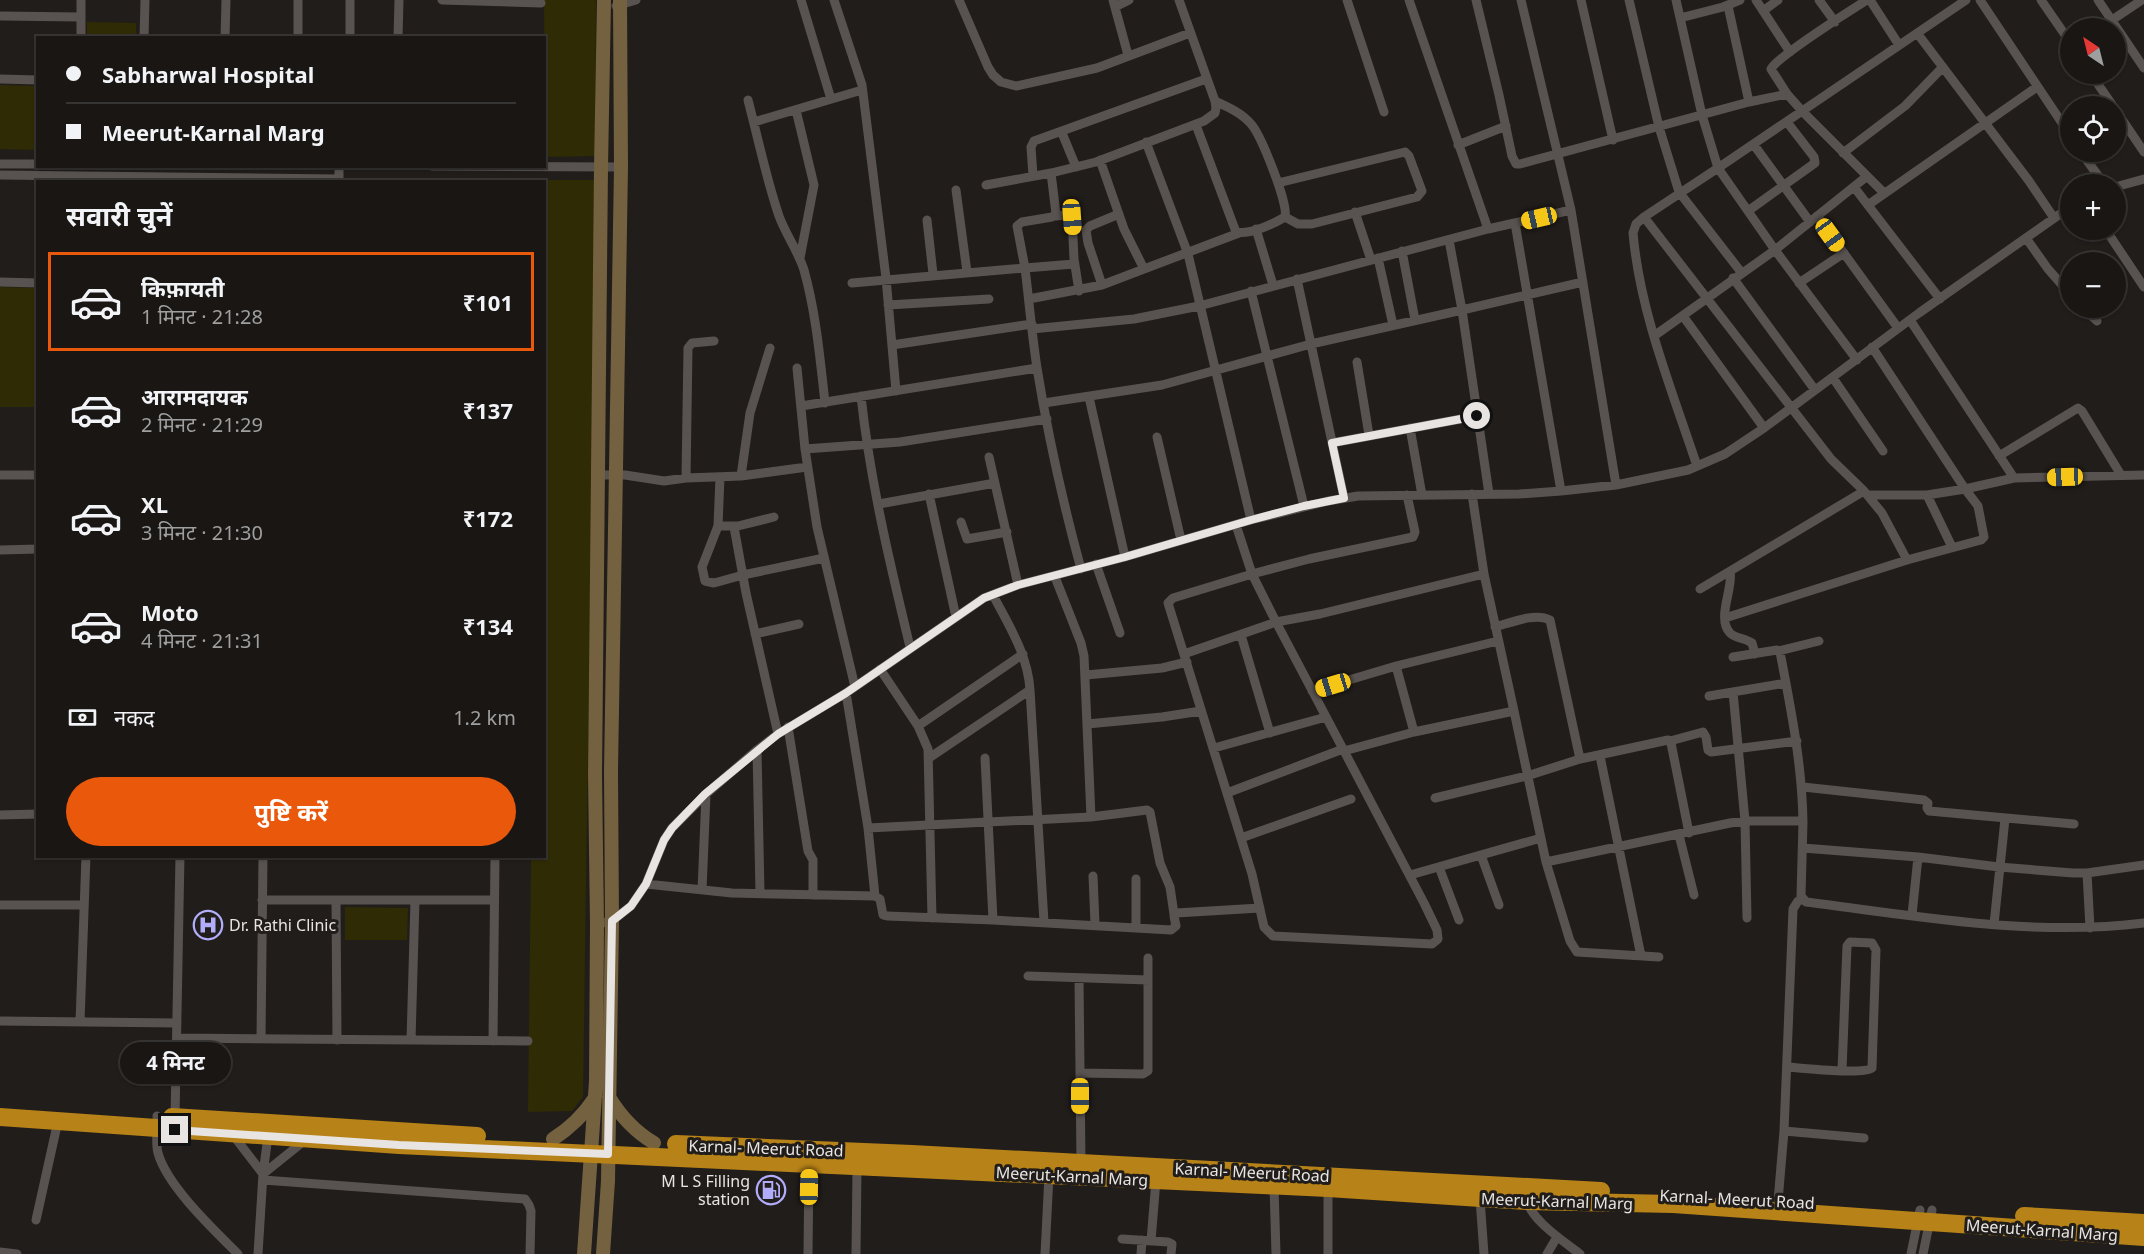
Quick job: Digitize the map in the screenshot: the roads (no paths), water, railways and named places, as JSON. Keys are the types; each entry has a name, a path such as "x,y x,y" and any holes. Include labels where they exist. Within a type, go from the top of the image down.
{"highway":[{"name":"Karnal- Meerut Road","path":"0,1106 166,1123 553,1139 600,1148 654,1143 1081,1163 1528,1194 1778,1201 1925,1215 2144,1223"},
{"name":"Meerut-Karnal Marg","path":"0,1117 58,1121 166,1123 233,1135 399,1145 600,1148 857,1168 1048,1174 1328,1188 1480,1199 1528,1194 1673,1204 1925,1215 2144,1237"}],"street":[{"path":"81,0 81,36"},
{"path":"144,36 145,0"},
{"path":"225,36 226,0"},
{"path":"298,0 298,36"},
{"path":"350,0 350,36"},
{"path":"398,36 399,0"},
{"path":"442,0 541,3"},
{"path":"603,1254 600,1148 595,1098 597,924 595,766 604,4 636,0"},
{"path":"801,0 831,99"},
{"path":"834,0 862,90 886,278 896,391"},
{"path":"959,0 988,67 1001,82 1010,86 1110,64 1128,55 1190,33"},
{"path":"1128,55 1114,3 1129,0"},
{"path":"986,185 1051,173 1100,160 1146,141 1196,125 1215,113 1215,102 1179,0"},
{"path":"1347,0 1384,112"},
{"path":"1409,0 1488,229"},
{"path":"1476,0 1512,156 1516,164 1533,162 1749,102 1787,94"},
{"path":"1521,0 1571,210 1616,485"},
{"path":"1581,0 1613,140"},
{"path":"1629,0 1659,127 1679,192 1815,390"},
{"path":"1676,0 1702,115 1718,168 1775,250 1857,360"},
{"path":"1680,18 1740,0"},
{"path":"1756,0 1790,52"},
{"path":"1763,11 1778,0"},
{"path":"1819,0 1835,22"},
{"path":"1884,193 1803,112 1787,94 1771,69 1790,52 1869,0 1899,45"},
{"path":"1697,466 1654,336 1633,233 1636,224 1679,192 1754,145 1966,0"},
{"path":"1980,0 2060,120"},
{"path":"2042,0 2060,27"},
{"path":"2098,0 2110,18"},
{"path":"2116,18 2142,0"},
{"path":"584,1254 609,1097 612,921 611,771 621,167 620,3"},
{"path":"1722,4 1749,102"},
{"path":"0,16 81,17"},
{"path":"1917,33 2029,182 2054,219"},
{"path":"2126,42 2144,68"},
{"path":"1843,153 1905,106 1943,67"},
{"path":"0,79 36,80"},
{"path":"1033,176 1032,144 1036,140 1062,133 1206,80"},
{"path":"1868,205 2037,87"},
{"path":"754,122 862,90"},
{"path":"748,100 776,204 784,228 800,258 813,312 825,403"},
{"path":"1215,102 1237,112 1252,124 1264,146 1278,183 1286,208 1285,217"},
{"path":"796,110 814,185 800,258"},
{"path":"1748,211 1815,164 1814,157 1787,122"},
{"path":"1196,125 1234,228 1239,233"},
{"path":"1458,145 1506,126"},
{"path":"2126,126 2144,152"},
{"path":"1062,133 1076,167"},
{"path":"1146,141 1188,254 1251,520"},
{"path":"1754,145 1783,185 1844,253 1898,328"},
{"path":"1029,299 1102,285 1285,217 1301,225 1312,224 1420,196 1422,191 1407,153 1401,152 1278,183"},
{"path":"1100,160 1119,214 1144,269"},
{"path":"0,164 36,164"},
{"path":"546,168 621,167"},
{"path":"222,177 223,168"},
{"path":"1051,173 1055,216"},
{"path":"0,175 339,180"},
{"path":"1654,336 1775,250 1866,177"},
{"path":"2126,184 2144,179"},
{"path":"1854,187 1940,299"},
{"path":"956,190 967,272"},
{"path":"892,345 1032,327 1134,320 1199,306 1402,251 1571,210"},
{"path":"1355,212 1374,259 1393,325"},
{"path":"1102,285 1086,230 1090,226 1119,214"},
{"path":"597,924 612,921 631,906 646,884 664,840 672,828 705,794 757,750 788,727 846,693 910,647 993,595 1018,585 1055,577 1251,520 1344,498 1561,491 1616,485 1688,470 1725,454 1764,428 1898,328 2060,214"},
{"path":"1079,291 1074,264 1071,216 1055,216 1022,222 1017,226 1037,368 1061,492 1081,569"},
{"path":"1644,217 1831,459 1866,493 1882,513 1907,560"},
{"path":"927,220 933,274"},
{"path":"1515,223 1561,491"},
{"path":"1256,229 1273,285"},
{"path":"2026,238 2060,283"},
{"path":"1449,240 1462,310 1489,494"},
{"path":"2113,240 2144,287"},
{"path":"1402,251 1415,320"},
{"path":"1799,283 1844,253"},
{"path":"852,283 886,278 1074,264"},
{"path":"1297,279 1344,498"},
{"path":"0,282 36,283"},
{"path":"1044,403 1162,386 1311,344 1583,282"},
{"path":"1251,291 1304,506"},
{"path":"888,305 989,299"},
{"path":"1683,316 1764,428"},
{"path":"2094,318 2097,321"},
{"path":"1910,320 2014,478"},
{"path":"686,478 688,348 692,343 714,341"},
{"path":"1725,618 1907,560 1981,540 1985,535 1978,506 1872,347"},
{"path":"741,476 750,413 770,348"},
{"path":"1357,362 1369,435"},
{"path":"797,368 807,467 824,558 855,687"},
{"path":"801,406 1037,368"},
{"path":"1833,378 1883,451"},
{"path":"861,396 866,445 910,647"},
{"path":"1089,397 1125,557"},
{"path":"1999,456 2078,408 2121,475"},
{"path":"1332,443 1477,416"},
{"path":"805,449 866,445 959,434 1047,419"},
{"path":"1410,428 1422,495"},
{"path":"1158,437 1181,540"},
{"path":"989,457 1018,585"},
{"path":"598,475 615,475 657,482 686,478 741,476 807,467"},
{"path":"1700,589 1866,493 1927,495 2014,478 2144,474"},
{"path":"0,475 36,475"},
{"path":"720,477 718,525 702,567 703,578 708,583 824,558"},
{"path":"879,504 995,483"},
{"path":"930,494 956,617"},
{"path":"1472,494 1495,627 1527,776 1546,862 1569,941 1577,952 1659,957"},
{"path":"1236,525 1252,574 1437,930 1438,939 1432,944 1273,936 1264,927 1214,748 1168,608 1169,600 1252,574 1309,559 1413,537 1415,532 1407,495"},
{"path":"1927,495 1952,547"},
{"path":"718,525 734,527 774,517"},
{"path":"961,522 967,539 1007,532"},
{"path":"734,527 778,734"},
{"path":"0,550 36,549"},
{"path":"1096,564 1120,633"},
{"path":"1730,571 1732,577 1726,597 1725,618 1730,634 1752,643 1755,654"},
{"path":"1086,675 1162,668 1276,622 1320,614 1485,574"},
{"path":"1055,577 1081,643 1086,675 1091,817"},
{"path":"993,595 1023,654 1029,678 1044,922"},
{"path":"1495,627 1537,616 1550,620 1580,759"},
{"path":"755,634 799,624"},
{"path":"1241,635 1270,733"},
{"path":"1312,691 1396,666 1498,641"},
{"path":"1733,657 1779,651 1819,641"},
{"path":"1779,651 1797,741 1803,787 1801,896 1803,900"},
{"path":"918,726 1023,654"},
{"path":"1396,666 1413,732"},
{"path":"880,669 918,726 928,749 932,918"},
{"path":"1709,696 1786,683"},
{"path":"929,759 1030,690"},
{"path":"1733,692 1745,821 1747,918"},
{"path":"846,693 868,828 875,896"},
{"path":"1087,724 1201,711"},
{"path":"1227,793 1343,750 1413,732 1514,711"},
{"path":"1214,748 1326,717"},
{"path":"788,727 808,851 813,860 813,895"},
{"path":"1435,798 1527,776 1580,759 1703,732 1710,752 1797,741"},
{"path":"1670,741 1694,895"},
{"path":"757,750 760,893"},
{"path":"1600,756 1641,956"},
{"path":"985,758 993,920"},
{"path":"1803,787 1924,800 1928,803 1929,811 2074,824"},
{"path":"702,890 705,794"},
{"path":"1241,838 1351,800"},
{"path":"646,884 702,890 875,896 880,899 884,916 1175,928 1170,887 1160,863 1150,812 1147,810 1091,817 868,828"},
{"path":"0,815 36,814"},
{"path":"1994,924 2004,819"},
{"path":"1546,862 1745,821 1803,822"},
{"path":"1410,876 1541,838"},
{"path":"1803,848 2087,873 2144,865"},
{"path":"1481,855 1498,905"},
{"path":"1912,915 1918,857"},
{"path":"80,1022 86,858"},
{"path":"180,858 177,1038 166,1123 159,1156 174,1181 205,1222 238,1254"},
{"path":"261,1039 263,858"},
{"path":"493,1041 495,858"},
{"path":"1439,867 1459,920"},
{"path":"2087,873 2090,928"},
{"path":"1093,876 1095,924"},
{"path":"1136,879 1136,927"},
{"path":"262,900 494,900"},
{"path":"336,900 337,1040"},
{"path":"411,1040 415,900"},
{"path":"1778,1201 1784,1131 1793,909 1798,901 1994,924 2090,928 2144,923"},
{"path":"0,905 84,905"},
{"path":"1174,914 1260,908"},
{"path":"1786,1067 1866,1072 1872,1068 1876,950 1872,943 1853,941 1847,946 1842,1070"},
{"path":"1080,1073 1143,1074 1148,1071 1148,958"},
{"path":"1028,976 1148,980"},
{"path":"1079,979 1081,1163"},
{"path":"0,1021 177,1023"},
{"path":"177,1038 528,1041"},
{"path":"609,1097 624,1119 636,1131 654,1143"},
{"path":"553,1139 572,1126 586,1112 595,1098"},
{"path":"36,1220 58,1121"},
{"path":"1784,1131 1864,1138"},
{"path":"233,1135 263,1177 525,1199 530,1204 531,1211 530,1254"},
{"path":"258,1254 268,1136"},
{"path":"263,1177 306,1138"},
{"path":"808,1254 809,1164"},
{"path":"855,1254 857,1168"},
{"path":"1045,1254 1048,1174"},
{"path":"1141,1254 1147,1240 1156,1180"},
{"path":"1274,1186 1276,1254"},
{"path":"1328,1188 1328,1254"},
{"path":"1528,1194 1535,1215 1557,1237 1581,1254"},
{"path":"1480,1199 1484,1254"},
{"path":"1911,1254 1925,1215"},
{"path":"1923,1254 1925,1215"},
{"path":"1546,1254 1557,1237"},
{"path":"1122,1239 1170,1242 1171,1254"},
{"path":"0,1252 17,1254"}],"place":[{"name":"Dr. Rathi Clinic","path":"208,925"},
{"name":"M L S Filling station","path":"771,1190"}]}
